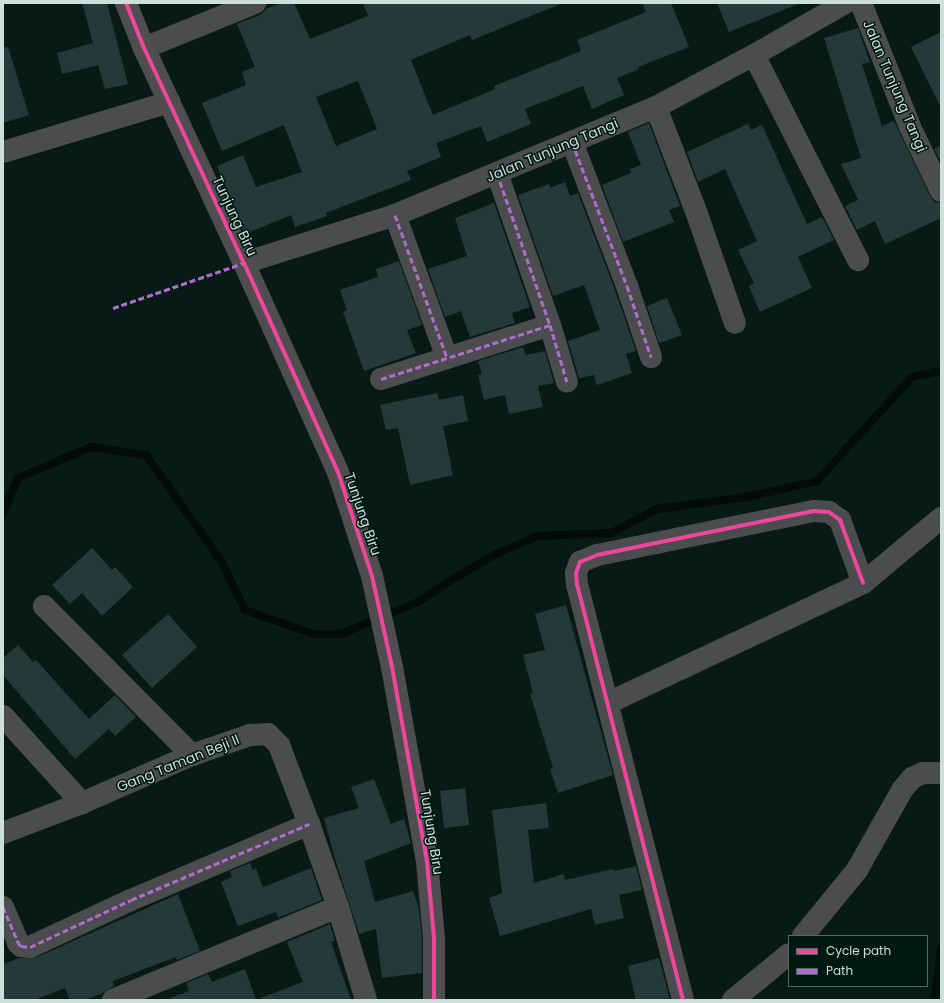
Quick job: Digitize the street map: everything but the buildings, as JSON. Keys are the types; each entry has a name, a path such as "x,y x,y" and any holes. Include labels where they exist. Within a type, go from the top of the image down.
{"street":[{"name":"Tunjung Biru","path":"126,3 144,48 244,263 338,472 372,576 388,646 427,862 434,937 434,1000"},
{"path":"144,48 255,3"},
{"name":"Jalan Tunjung Tangi","path":"244,263 395,215 656,107 754,55 845,3"},
{"name":"Jalan Tunjung Tangi","path":"861,3 910,127 941,191"},
{"path":"754,55 858,260"},
{"path":"3,152 170,102"},
{"path":"656,107 697,214 736,323"},
{"path":"572,142 627,286 651,357"},
{"path":"496,173 550,325 567,382"},
{"path":"395,215 447,358"},
{"path":"381,378 550,325"},
{"path":"683,1000 577,584 576,573 580,562 587,558 814,511 829,512 840,520 863,583"},
{"path":"608,703 863,583 941,518"},
{"path":"44,606 192,755"},
{"path":"3,716 82,803"},
{"name":"Gang Taman Beji II","path":"3,833 82,803 192,755 250,735 268,734 280,745 338,907 366,1000"},
{"path":"804,935 857,870 902,790 912,778 923,773 941,774"},
{"path":"3,907 18,943 21,946 30,947 132,900 309,824"},
{"path":"113,1000 338,907"},
{"path":"733,1000 788,955"}],"waterway":[{"path":"3,513 18,478 91,447 146,455 221,561 245,610 314,634 341,634 418,602 449,581 498,553 538,536 611,533 657,509 747,497 817,481 912,377 941,371"},
{"path":"935,1000 941,948"}],"marked path":[{"path":"572,142 627,286 651,357"},
{"path":"497,173 550,325 567,382"},
{"path":"395,215 447,358"},
{"path":"113,308 244,263"},
{"path":"381,379 550,325"},
{"path":"3,907 18,943 21,946 30,947 131,900 309,824"}],"cycle path":[{"path":"126,3 144,48 244,263 338,472 372,576 392,667 427,862 434,937 434,1000"},
{"path":"683,1000 577,585 576,573 580,562 597,555 814,511 829,512 840,520 863,583"}]}
